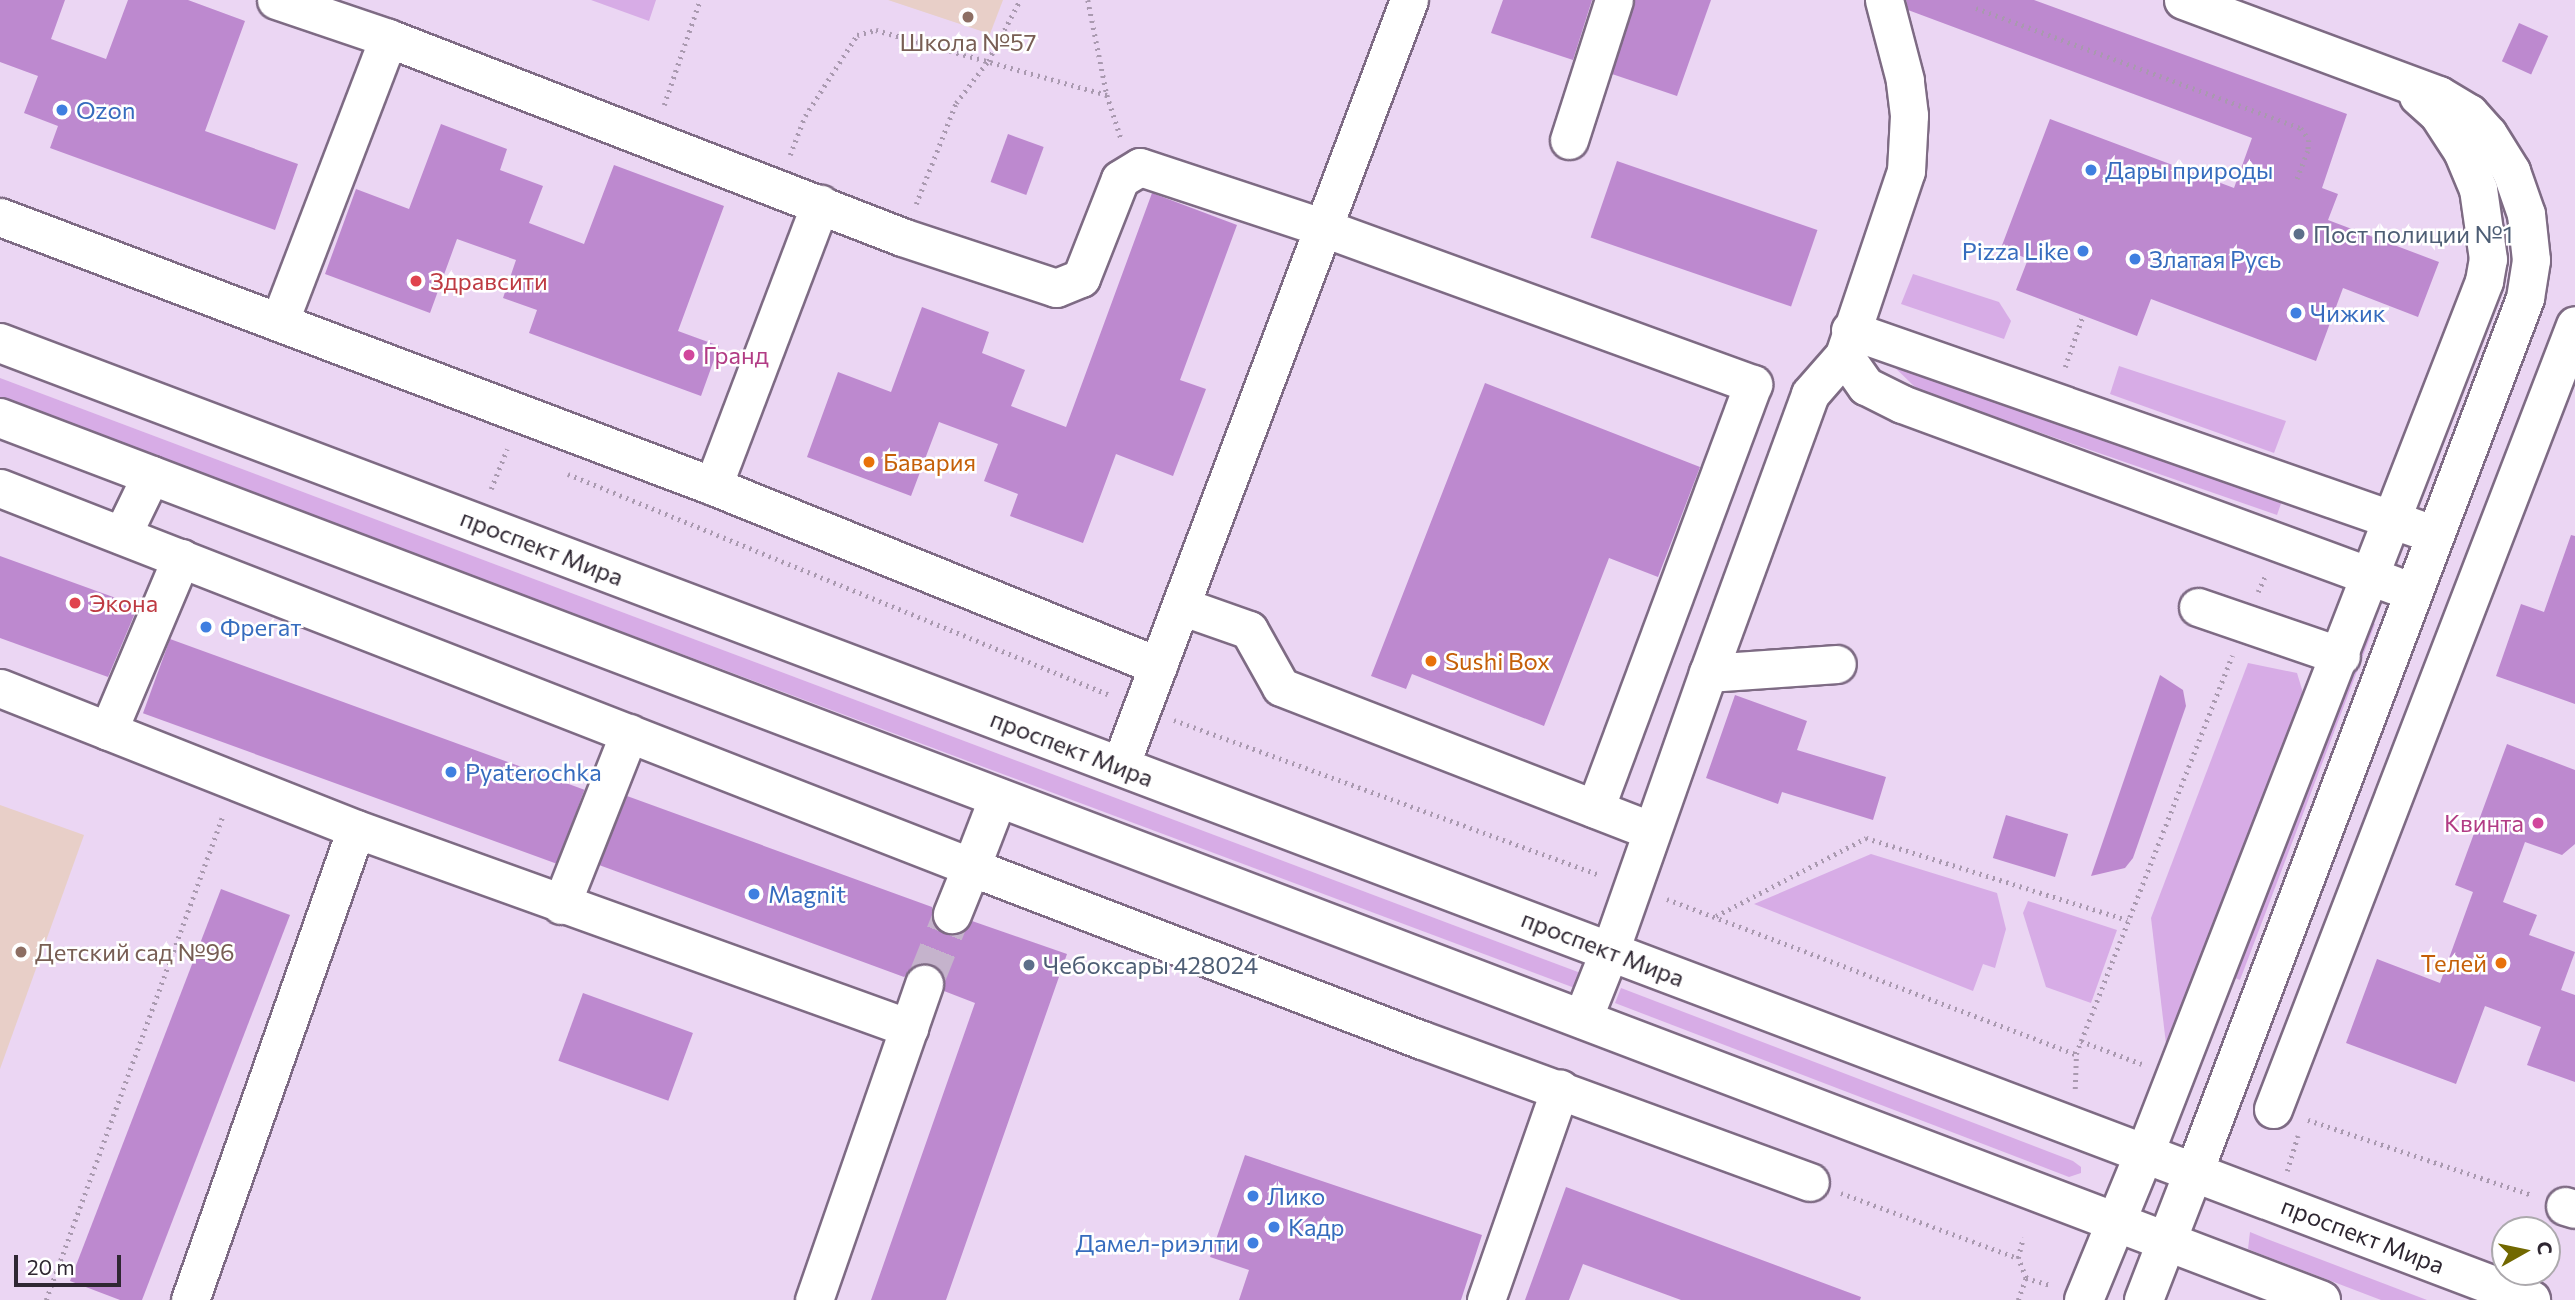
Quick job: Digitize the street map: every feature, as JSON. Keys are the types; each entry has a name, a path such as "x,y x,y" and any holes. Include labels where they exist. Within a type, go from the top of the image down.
{"main road":[{"name":"проспект Мира","path":"0,343 2531,1300"},
{"path":"0,418 2321,1300"},
{"path":"1583,1019 1610,950"},
{"path":"2067,1292 2114,1221 2145,1152"},
{"path":"2144,1300 2194,1171"}],"lane":[{"path":"276,0 388,38 902,237 1056,288 1081,278 1120,179 1140,167 1321,227 1753,384 1595,809"},
{"path":"1121,766 1321,227 1409,0"},
{"path":"1569,139 1614,0"},
{"path":"1610,950 1650,830 1810,394 1847,343 1906,171 1909,115 1905,79 1884,0"},
{"path":"2183,0 2402,81 2469,113 2488,134 2511,170 2523,203 2531,260 2525,298 2194,1171"},
{"path":"280,320 388,38"},
{"path":"2145,1152 2372,577 2484,281 2488,259 2479,189 2462,151 2438,114 2402,81"},
{"path":"713,486 820,204"},
{"path":"0,217 280,320 713,486 1158,666"},
{"path":"2273,1109 2575,325"},
{"path":"1847,343 2434,534"},
{"path":"1847,343 1866,386 1902,404 2412,592"},
{"path":"122,535 151,475"},
{"path":"0,488 971,867 1810,1182"},
{"path":"108,731 181,558"},
{"path":"1181,606 1249,630 1280,687 1650,830"},
{"path":"2198,607 2341,656"},
{"path":"1707,673 1837,664"},
{"path":"0,688 356,829 909,1028"},
{"path":"561,905 629,733"},
{"path":"952,914 998,797"},
{"path":"190,1300 356,829"},
{"path":"814,1300 924,984"},
{"path":"1486,1300 1560,1089"}],"path":[{"path":"652,139 700,0"},
{"path":"902,237 956,103 988,61 1020,0"},
{"path":"1088,0 1107,95 1121,139 1140,167"},
{"path":"1976,8 2301,128 2309,139 2308,151 2297,179"},
{"path":"778,188 805,116 857,35 876,30 1107,95"},
{"path":"2062,375 2083,315"},
{"path":"491,489 507,449 519,454"},
{"path":"558,470 1143,708 1716,916 2076,1054"},
{"path":"2075,1091 2076,1054 2245,623 2280,543"},
{"path":"46,1300 236,782"},
{"path":"1716,916 1866,838 2127,920"},
{"path":"2081,1041 2151,1067"},
{"path":"2284,1180 2304,1118 2570,1208"},
{"path":"1810,1182 2018,1258"},
{"path":"2018,1300 2026,1278 2018,1258 2023,1238"},
{"path":"2026,1278 2067,1292"}],"shaded area":[{"path":"591,0 656,0 649,21"},
{"name":"Школа №57","path":"888,0 1003,0 990,34"},
{"path":"1913,274 1999,302 2011,321 2004,339 1901,304"},
{"path":"1885,358 2284,495 2277,515 1918,390"},
{"path":"2119,366 2286,421 2274,453 2110,394"},
{"path":"0,378 1586,975 1580,990 0,399"},
{"path":"2372,622 2375,624 2240,980 2235,978"},
{"path":"2248,663 2297,673 2304,696 2167,1052 2151,918"},
{"name":"Детский сад №96","path":"0,805 84,835 0,1069"},
{"path":"1871,854 1997,893 2006,929 1995,968 1983,964 1973,991 1754,904"},
{"path":"2028,901 2117,930 2091,1003 2046,987 2023,913"},
{"path":"1621,988 2073,1161 2081,1167 2081,1173 2069,1177 1615,1003"},
{"path":"2250,1232 2427,1300 2381,1300 2263,1255 2248,1249"}],"building":[{"path":"0,0 65,0 51,39 106,59 128,0 188,0 245,21 205,131 298,164 275,230 50,148 58,126 24,113 38,76 0,62"},
{"path":"1503,0 1592,0 1573,60 1491,33"},
{"path":"1634,0 1711,0 1677,96 1612,74"},
{"path":"1906,0 2034,0 2347,114 2322,188 2338,194 2328,220 2439,262 2418,317 2343,288 2316,361 2151,299 2137,336 2016,290 2028,259 2001,248 2050,119 2234,188 2252,138 1908,10"},
{"path":"2519,23 2548,36 2531,74 2502,61"},
{"path":"441,124 507,149 500,170 543,186 529,223 584,244 614,165 724,206 678,331 719,346 701,396 529,333 537,310 503,298 516,260 457,239 430,313 325,274 356,189 409,209"},
{"path":"1008,134 1044,147 1026,195 991,182"},
{"path":"1617,161 1817,230 1791,307 1591,238"},
{"path":"1152,193 1237,225 1180,380 1206,389 1173,476 1116,454 1083,543 1010,516 1018,494 984,481 998,444 939,422 911,496 807,457 838,372 891,392 922,307 989,332 982,353 1025,370 1011,406 1066,427"},
{"path":"1485,383 1700,467 1658,577 1609,558 1544,726 1412,674 1406,689 1371,676"},
{"path":"2571,535 2575,536 2575,704 2496,676 2521,604 2544,612"},
{"path":"0,556 138,606 108,677 0,638"},
{"path":"170,639 584,790 557,864 143,713"},
{"path":"2160,675 2183,690 2186,706 2133,858 2125,868 2091,876"},
{"path":"1735,695 1807,721 1797,750 1886,777 1873,820 1782,792 1778,804 1706,778"},
{"path":"2507,744 2575,770 2575,844 2562,855 2525,842 2503,902 2537,915 2529,935 2575,952 2561,990 2575,995 2575,1082 2527,1065 2541,1027 2485,1006 2456,1084 2346,1043 2377,959 2440,983 2473,892 2455,885"},
{"path":"627,796 932,907 935,926 945,934 964,931 972,921 1067,954 946,1300 871,1300 975,1003 944,991 944,979 932,964 919,964 904,977 599,865"},
{"path":"2006,815 2068,834 2055,877 1993,858"},
{"path":"221,889 290,915 142,1300 120,1300 70,1281"},
{"path":"583,993 693,1033 668,1101 558,1061"},
{"path":"1245,1155 1482,1235 1461,1300 1239,1300 1249,1270 1210,1257"},
{"path":"1566,1187 1861,1297 1860,1300 1681,1300 1583,1264 1569,1300 1525,1300"}],"tunnel":[{"path":"924,984 952,914"}],"place":[{"name":"Школа №57","path":"968,17"},
{"name":"Ozon","path":"62,110"},
{"name":"Дары природы","path":"2091,170"},
{"name":"Пост полиции №1","path":"2299,234"},
{"name":"Pizza Like","path":"2083,251"},
{"name":"Златая Русь","path":"2135,259"},
{"name":"Здравсити","path":"416,281"},
{"name":"Чижик","path":"2296,313"},
{"name":"Гранд","path":"689,355"},
{"name":"Бавария","path":"869,462"},
{"name":"Экона","path":"75,603"},
{"name":"Фрегат","path":"206,627"},
{"name":"Sushi Box","path":"1431,661"},
{"name":"Pyaterochka","path":"451,772"},
{"name":"Квинта","path":"2538,823"},
{"name":"Magnit","path":"754,894"},
{"name":"Детский сад №96","path":"21,952"},
{"name":"Телей","path":"2501,963"},
{"name":"Чебоксары 428024","path":"1029,965"},
{"name":"Лико","path":"1253,1196"},
{"name":"Кадр","path":"1274,1227"},
{"name":"Дамел-риэлти","path":"1253,1243"}]}
